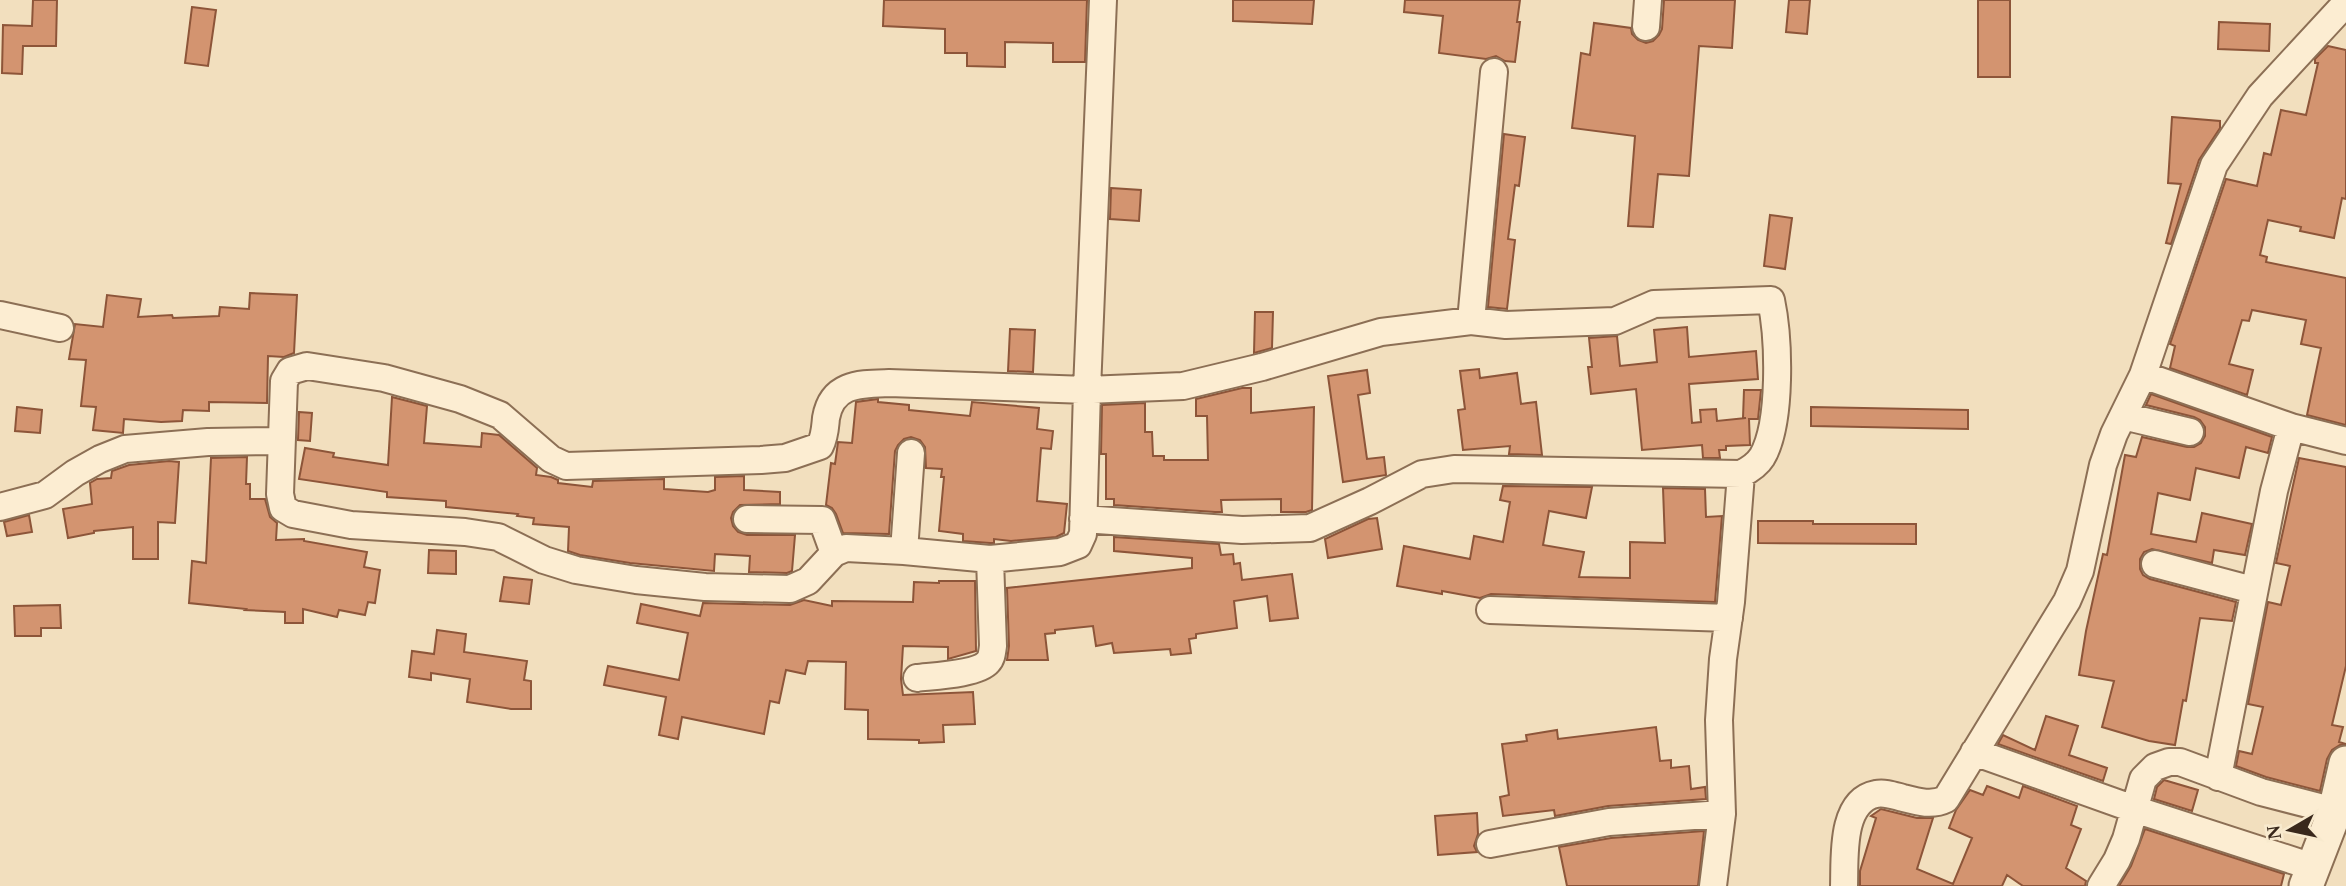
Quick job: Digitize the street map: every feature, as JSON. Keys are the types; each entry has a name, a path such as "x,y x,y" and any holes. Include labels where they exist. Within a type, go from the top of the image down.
{"street":[{"path":"1083,519 1242,530 1310,528 1422,474 1454,470 1741,474 1752,468 1762,457 1769,438 1777,350 1776,320 1771,300 1654,304 1615,321 1506,325 1471,321 1381,332 1262,367 1183,386 1087,390 889,383 861,385 837,393 830,402 820,446 793,456 761,460 566,466 551,459 500,415 443,393 384,378 307,366 295,368 286,375 283,388 281,502 286,510 297,515 351,525 465,532 498,537 544,560 576,570 705,587 790,589 808,581 834,553 846,548 990,559 1068,550 1081,541 1083,519 1087,390 1103,0"},
{"path":"1646,27 1648,0"},
{"path":"1844,886 1846,836 1852,815 1861,803 1881,793 1919,802 1940,802 1946,799 2067,601 2080,571 2103,465 2143,375 2201,210 2214,164 2260,96 2346,3"},
{"path":"1471,321 1494,72"},
{"path":"0,315 60,328"},
{"path":"2143,375 2291,427 2346,441"},
{"path":"2123,416 2190,432"},
{"path":"2218,777 2253,590 2291,427"},
{"path":"0,507 45,495 75,473 125,449 208,442 281,441"},
{"path":"904,551 911,453"},
{"path":"1713,886 1722,814 1719,720 1723,659 1741,474"},
{"path":"747,519 822,520 834,553"},
{"path":"917,678 974,670 985,666 991,659 993,646 990,559"},
{"path":"2155,564 2253,590"},
{"path":"1490,610 1729,618"},
{"path":"1974,752 2134,809 2309,877 2334,811 2346,763"},
{"path":"2101,886 2122,850 2143,779 2148,772 2162,764 2186,763 2261,792 2334,811"},
{"path":"1490,844 1609,821 1722,814"}],"building":[{"path":"33,0 57,0 56,46 23,46 22,74 2,73 3,25 32,26"},
{"path":"884,0 1087,0 1085,62 1053,62 1053,43 1005,42 1005,67 967,66 967,53 945,53 945,29 883,26"},
{"path":"1233,0 1314,0 1312,24 1233,21"},
{"path":"1405,0 1520,0 1515,62 1496,56 1486,59 1439,53 1443,16 1404,12"},
{"path":"1664,0 1735,0 1732,48 1699,46 1689,176 1658,174 1653,227 1628,226 1635,136 1572,128 1581,53 1590,55 1594,23 1631,28 1632,34 1638,40 1646,43 1653,41 1662,29"},
{"path":"1789,0 1810,0 1807,34 1786,32"},
{"path":"1978,0 2010,0 2010,77 1978,77"},
{"path":"192,7 216,10 208,66 185,63"},
{"path":"2219,22 2270,24 2269,51 2218,49"},
{"path":"2328,46 2346,50 2346,199 2342,198 2334,238 2300,231 2301,227 2268,220 2260,255 2267,257 2266,262 2346,278 2346,425 2307,415 2321,348 2301,344 2306,320 2252,310 2249,321 2242,320 2229,364 2253,370 2247,395 2170,368 2175,346 2170,344 2226,179 2257,186 2264,153 2271,155 2281,110 2306,115 2318,63 2315,63 2315,59"},
{"path":"2172,117 2220,121 2220,128 2199,160 2171,244 2166,243 2181,184 2168,183"},
{"path":"1504,134 1525,137 1519,186 1515,185 1508,239 1515,240 1507,309 1488,307"},
{"path":"1111,188 1141,190 1139,221 1110,219"},
{"path":"1770,215 1792,218 1785,269 1764,266"},
{"path":"250,293 297,295 294,353 284,357 268,356 267,403 209,402 209,411 183,410 182,421 124,419 123,433 93,430 96,407 81,406 86,360 69,359 75,324 103,327 107,295 141,299 138,317 172,315 173,318 219,316 220,307 249,309"},
{"path":"1255,312 1273,312 1272,348 1254,353"},
{"path":"1687,327 1689,357 1756,351 1758,379 1689,384 1692,423 1701,422 1700,410 1716,409 1717,421 1746,418 1743,418 1744,390 1761,390 1758,419 1749,419 1750,445 1726,446 1726,450 1719,450 1720,458 1703,458 1702,445 1642,450 1636,389 1591,394 1589,338 1617,336 1620,366 1657,362 1654,330"},
{"path":"1010,329 1035,330 1033,372 1008,371"},
{"path":"1479,369 1480,378 1517,373 1521,404 1536,402 1542,455 1509,454 1510,446 1463,450 1458,410 1465,409 1460,371"},
{"path":"1367,370 1370,393 1358,395 1367,459 1384,457 1386,475 1343,482 1328,376"},
{"path":"1251,388 1251,413 1314,407 1312,510 1281,512 1281,499 1221,500 1222,512 1215,512 1114,505 1114,499 1106,499 1106,454 1101,454 1102,405 1145,403 1145,432 1152,432 1153,456 1164,456 1164,460 1208,460 1207,416 1196,416 1196,399"},
{"path":"2151,394 2272,437 2268,453 2246,447 2239,478 2196,468 2190,500 2158,493 2151,534 2196,542 2202,513 2252,524 2245,555 2214,550 2212,563 2152,549 2144,552 2140,559 2143,575 2150,579 2236,602 2232,621 2200,618 2186,701 2183,700 2175,745 2149,741 2102,727 2114,681 2079,675 2103,554 2107,555 2125,455 2136,457 2142,437 2194,447 2201,443 2205,436 2205,427 2200,420 2146,405"},
{"path":"392,397 427,406 424,443 481,447 482,433 499,435 537,468 536,475 551,477 558,480 558,483 592,487 593,481 664,479 664,489 708,492 715,490 715,477 744,476 744,490 780,492 780,504 740,505 731,518 733,526 738,532 747,535 795,535 792,571 749,572 750,556 715,554 714,571 580,555 568,551 569,527 533,524 534,518 517,516 518,514 446,507 446,501 387,497 387,492 299,479 305,448 334,453 333,457 388,465"},
{"path":"878,399 878,402 909,405 909,410 970,416 972,402 1039,408 1037,429 1053,431 1051,449 1041,448 1037,501 1067,504 1064,533 1056,537 1011,541 994,539 994,543 990,543 963,541 963,534 939,531 944,477 941,477 942,469 926,468 925,447 920,440 911,437 904,439 895,451 889,534 843,533 836,514 826,505 831,463 835,464 838,442 852,443 856,402"},
{"path":"17,407 42,410 40,433 15,431"},
{"path":"1811,407 1968,410 1968,429 1811,426"},
{"path":"299,412 312,413 310,441 298,440"},
{"path":"247,457 246,484 250,484 250,499 265,499 270,517 277,523 276,540 304,539 367,552 364,567 380,570 375,603 368,602 365,615 339,610 337,617 303,609 303,623 285,623 285,612 189,603 192,561 206,563 211,458"},
{"path":"2299,458 2346,467 2346,666 2332,725 2343,727 2339,742 2346,744 2332,750 2327,759 2320,791 2236,766 2239,751 2252,754 2263,707 2248,704 2268,602 2281,605 2290,566 2276,563"},
{"path":"179,462 175,523 158,522 158,559 133,559 133,527 94,531 68,538 63,509 92,504 90,483 97,479 111,478 112,471 129,465"},
{"path":"1503,486 1592,487 1586,518 1549,511 1543,545 1584,552 1579,577 1630,578 1630,542 1665,543 1663,488 1705,489 1706,517 1722,516 1715,602 1491,594 1480,598 1397,586 1404,546 1470,559 1474,536 1503,542 1510,502 1500,500"},
{"path":"29,515 32,532 7,536 4,522"},
{"path":"1377,518 1382,549 1328,558 1325,539 1368,519"},
{"path":"1758,521 1916,524 1916,544 1758,543"},
{"path":"1114,537 1219,544 1221,555 1233,554 1234,564 1240,563 1242,580 1292,574 1298,618 1270,621 1267,596 1234,601 1237,628 1196,634 1196,638 1189,639 1191,653 1171,655 1170,649 1114,653 1112,643 1096,646 1093,626 1055,630 1055,633 1045,634 1048,660 1007,660 1007,588 1192,568 1192,558 1114,551"},
{"path":"429,550 456,551 456,574 428,573"},
{"path":"504,577 532,580 529,604 500,601"},
{"path":"975,581 976,651 948,659 948,647 903,646 901,679 903,695 973,692 975,724 943,725 944,742 868,739 868,710 845,709 846,662 808,661 805,674 786,670 779,703 770,701 764,734 682,717 678,739 659,735 666,697 604,685 608,666 679,680 688,633 637,623 641,604 700,616 703,603 790,605 804,600 832,606 832,601 913,602 914,582"},
{"path":"60,605 61,628 41,628 41,636 15,636 14,606"},
{"path":"437,630 466,634 464,652 527,661 524,680 531,681 531,709 511,709 467,702 470,679 431,673 431,680 409,677 412,651 434,654"},
{"path":"2046,716 2078,726 2069,755 2107,768 2103,781 1998,744 2003,735 2035,750"},
{"path":"1656,727 1660,761 1671,760 1671,768 1689,766 1691,789 1705,787 1706,799 1608,806 1555,816 1554,810 1503,816 1500,797 1509,795 1502,744 1527,741 1526,735 1557,730 1558,739"},
{"path":"2164,780 2198,790 2192,811 2154,799 2157,787"},
{"path":"1987,786 2019,798 2023,786 2077,806 2071,825 2081,829 2066,868 2086,881 2085,886 2023,886 2007,875 2002,886 1860,886 1860,871 1876,818 1871,816 1881,809 1917,818 1933,818 1917,869 1953,884 1972,838 1949,828 1956,810 1970,790 1983,795"},
{"path":"1477,813 1478,834 1474,846 1477,852 1438,855 1435,816"},
{"path":"2145,829 2284,874 2281,886 2119,886 2131,866"},
{"path":"1704,831 1698,886 1567,886 1559,847 1611,838"}]}
